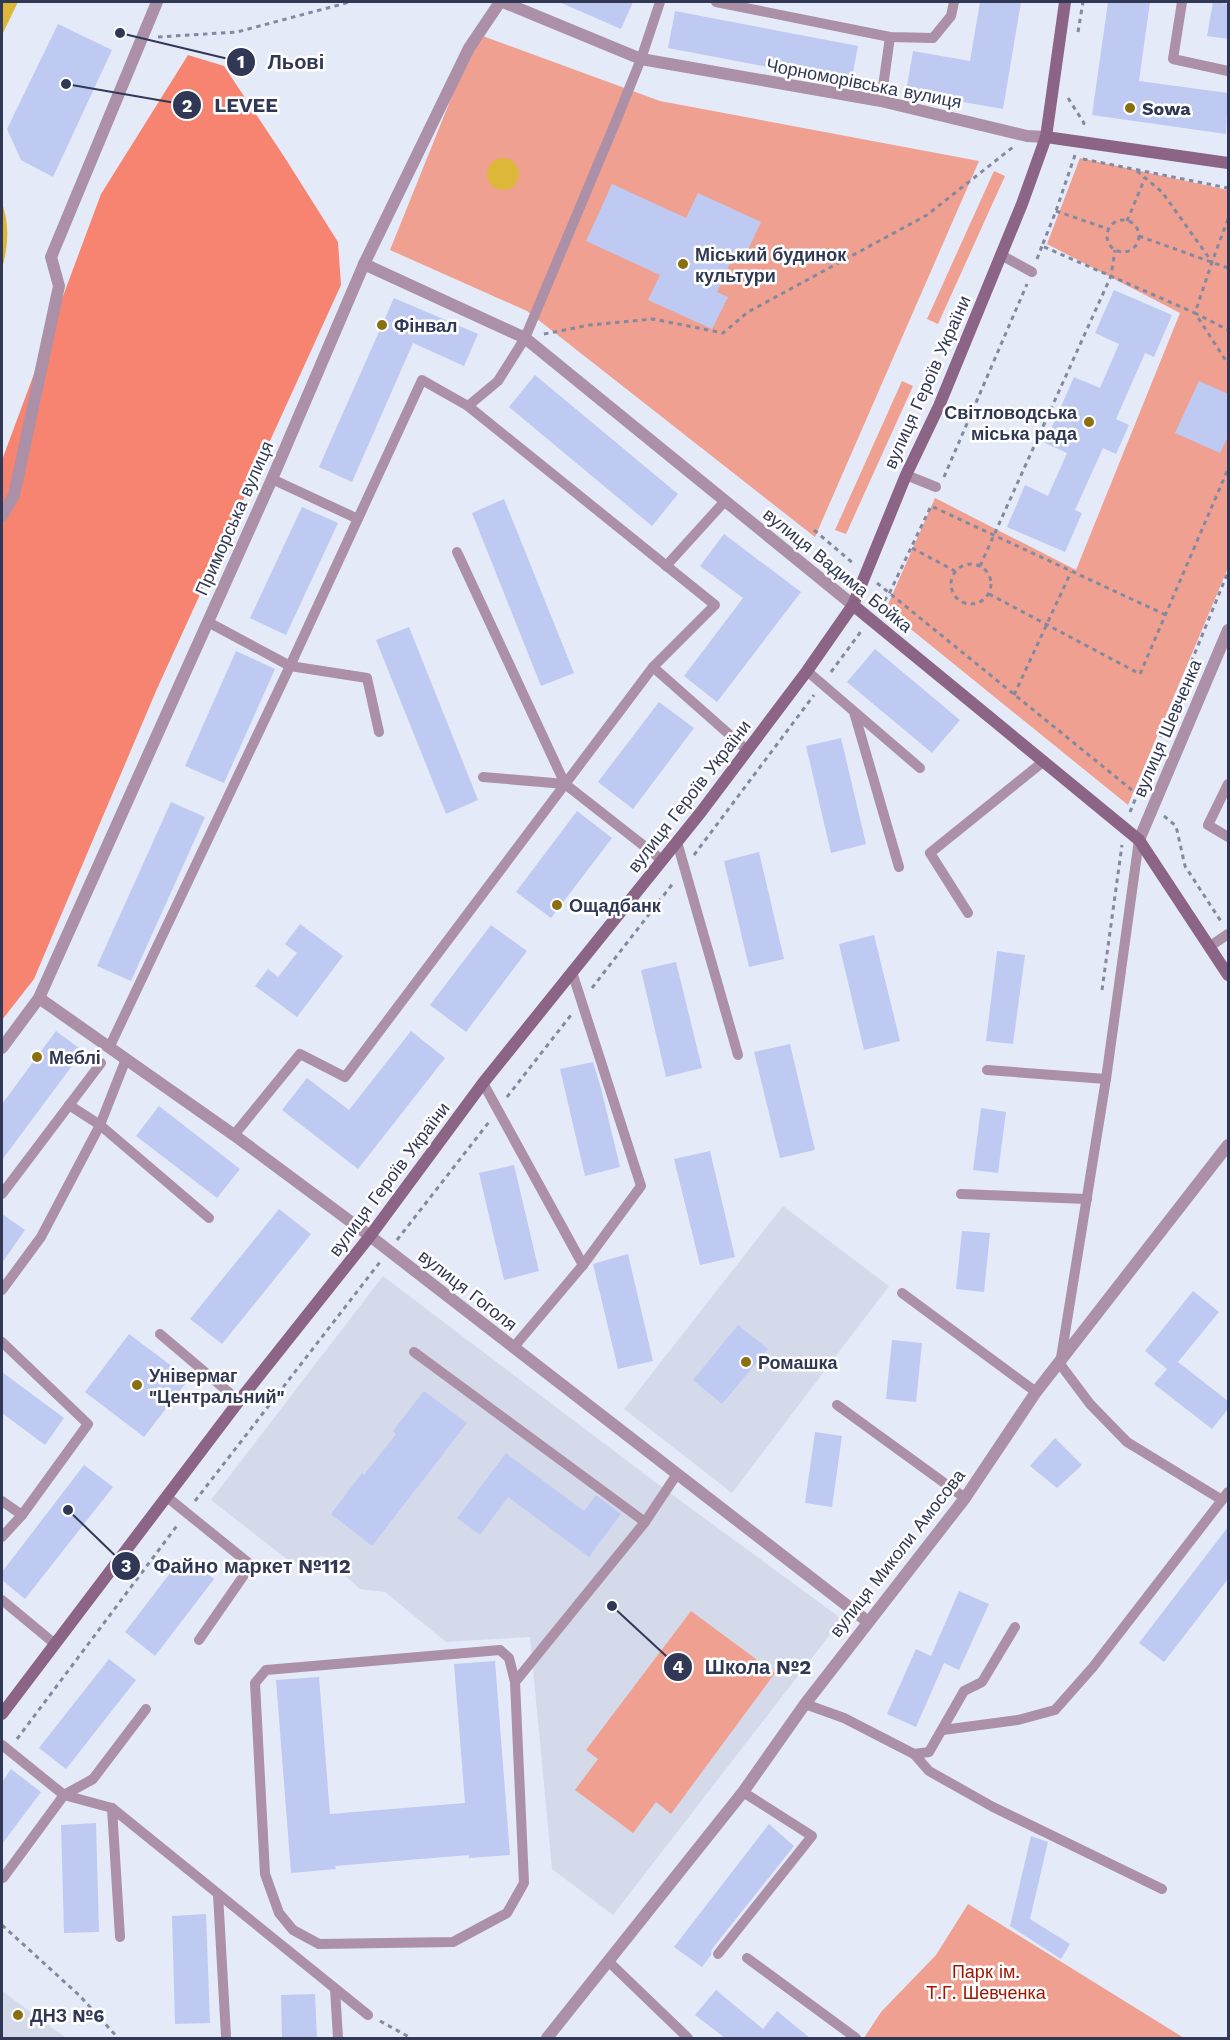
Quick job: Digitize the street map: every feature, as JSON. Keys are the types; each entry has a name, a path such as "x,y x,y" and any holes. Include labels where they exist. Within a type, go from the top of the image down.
{"main road":[{"name":"вулиця Героїв України","path":"2,1714 239,1401 370,1236 483,1083 748,751 853,605 906,475 939,406 1046,137 1065,2"},
{"name":"Чорноморівська вулиця","path":"1046,137 1228,163"},
{"name":"вулиця Вадима Бойка","path":"853,605 1139,840 1228,975"}],"street":[{"path":"2,516 14,495 59,286 51,257 158,2"},
{"name":"Чорноморівська вулиця","path":"501,2 641,59 881,101 1027,136 1046,137"},
{"name":"Приморська вулиця","path":"2,1048 39,998 272,479 364,264 470,48 501,2"},
{"name":"вулиця Вадима Бойка","path":"364,264 525,338 853,605"},
{"name":"вулиця Шевченка","path":"1139,840 1228,630"},
{"name":"вулиця Гоголя","path":"39,998 234,1135 370,1236 867,1621"},
{"name":"вулиця Миколи Амосова","path":"547,2038 743,1792 867,1621 965,1498 1036,1392 1228,1145"}],"lane":[{"path":"468,406 498,381 525,338 641,59 660,2"},
{"path":"716,2 890,37 933,38 951,16 954,2"},
{"path":"1182,2 1173,59 1228,71"},
{"path":"881,101 890,37"},
{"path":"1001,255 1032,272"},
{"path":"109,1048 290,666 422,380 468,406 715,605 653,667 345,1077 300,1054 234,1135"},
{"path":"906,475 935,492"},
{"path":"272,479 358,519"},
{"path":"666,566 724,501"},
{"path":"457,552 566,784 662,860"},
{"path":"208,622 290,666 367,678 379,732"},
{"path":"653,667 748,751"},
{"path":"807,671 920,768"},
{"path":"854,712 898,867"},
{"path":"969,913 930,853 1044,761"},
{"path":"483,777 566,784"},
{"path":"1228,784 1208,825 1228,837"},
{"path":"943,1730 1018,1720 1055,1710 1094,1667 1226,1496 1127,1442 1090,1404 1060,1364 1106,1079 1139,840"},
{"path":"677,842 738,1055"},
{"path":"1209,947 1228,934"},
{"path":"513,1348 583,1265 641,1186 572,972"},
{"path":"2,1290 41,1237 100,1125 126,1059"},
{"path":"2,1194 101,1063"},
{"path":"987,1070 1106,1079"},
{"path":"483,1083 583,1265"},
{"path":"69,1105 100,1125 209,1218"},
{"path":"961,1194 1087,1199"},
{"path":"902,1293 1036,1392"},
{"path":"160,1334 239,1401"},
{"path":"2,1342 88,1424 22,1515 2,1537"},
{"path":"414,1352 645,1522"},
{"path":"837,1405 965,1498"},
{"path":"515,1682 509,1658 500,1650 266,1670 255,1683 265,1874 279,1913 293,1930 319,1944 453,1942 507,1913 524,1883 515,1682 645,1522 677,1474"},
{"path":"167,1497 251,1565 199,1640"},
{"path":"2,1501 22,1515"},
{"path":"2,1600 55,1644"},
{"path":"914,1755 929,1752 964,1691 982,1682 1015,1627"},
{"path":"805,1704 844,1718 914,1755 929,1771 993,1808 1162,1889"},
{"path":"3,1878 64,1796 93,1779 146,1709"},
{"path":"2,1745 64,1796 112,1808 368,2014"},
{"path":"718,1954 812,1836 743,1792"},
{"path":"112,1808 120,1936"},
{"path":"218,1894 226,2036"},
{"path":"747,1958 856,2038"},
{"path":"608,1961 688,2038"},
{"path":"335,1989 338,2038"}],"path":[{"path":"138,48 154,37 237,32 350,2"},
{"path":"1077,37 1083,2"},
{"path":"943,477 1032,272 1074,158 1084,123 1066,95"},
{"path":"525,338 590,325 653,319 723,333 748,312 927,215 1027,136"},
{"path":"1074,158 1228,188"},
{"path":"1136,170 1162,192 1212,262"},
{"path":"1128,221 1146,172"},
{"path":"1056,211 1108,229"},
{"path":"1122,219 1128,221 1137,228 1139,236 1137,244 1131,250 1123,252 1115,250 1109,245 1108,229 1114,222 1122,219"},
{"path":"1195,313 1228,219"},
{"path":"1139,236 1228,268"},
{"path":"1042,246 1195,313 1228,330"},
{"path":"980,566 1111,276 1115,250"},
{"path":"1195,313 1228,364"},
{"path":"989,594 1140,674 1228,469"},
{"path":"931,506 935,492"},
{"path":"814,530 1176,826 1185,866 1222,923"},
{"path":"994,536 1166,615"},
{"path":"911,548 955,571"},
{"path":"974,563 980,566 984,567 991,576 992,587 987,597 978,603 967,604 958,599 952,591 951,580 955,571 964,565 974,563"},
{"path":"1014,695 1071,572"},
{"path":"2,1925 80,1996 118,2038"},
{"path":"368,2014 411,2038"}],"shaded area":[{"path":"2,2 18,2 2,35"},
{"path":"188,55 224,66 338,242 341,285 156,691 34,979 2,1020 2,460 101,194"},
{"path":"503,158 514,163 519,174 514,185 503,190 492,185 487,174 492,163"},
{"path":"2,203 7,236 2,269"},
{"name":"Ромашка","path":"783,1206 889,1286 732,1493 624,1409"},
{"path":"383,1276 655,1482 842,1619 613,1915 552,1869 530,1637 446,1642 385,1592 360,1589 323,1556 292,1563 211,1500"},
{"name":"ДНЗ №6","path":"2,1991 66,2038 2,2038"}],"green space":[{"path":"477,34 660,101 979,161 815,537 527,311 390,250"},
{"path":"1080,158 1228,190 1228,568 1128,805 886,609 935,498 1076,570 1180,313 1047,244"},
{"path":"994,171 1005,176 938,324 927,319"},
{"path":"902,381 913,386 846,534 835,530"},
{"path":"691,1611 775,1673 671,1814 656,1802 633,1833 575,1790 598,1759 586,1750"},
{"name":"Парк ім. Т.Г. Шевченка","path":"968,1904 1184,2038 864,2038 881,2012 936,1955"}],"building":[{"path":"559,2 633,2 621,29"},
{"path":"980,2 1021,2 1003,109 906,92 913,51 970,61"},
{"path":"1108,2 1150,2 1139,81 1228,93 1226,134 1092,115"},
{"path":"1213,2 1228,4 1228,39 1207,36"},
{"path":"675,11 858,46 851,83 668,48"},
{"path":"58,24 112,50 53,177 21,160 7,129"},
{"name":"Міський будинок культури","path":"612,184 686,218 698,193 761,222 746,254 736,250 717,292 728,297 712,329 648,300 660,275 586,241"},
{"name":"Світловодська міська рада","path":"1114,290 1172,315 1154,357 1145,353 1116,419 1129,425 1116,454 1103,448 1075,510 1082,513 1065,552 1007,527 1025,485 1048,496 1067,453 1045,443 1074,377 1100,388 1119,344 1095,333"},
{"path":"394,298 478,334 464,366 413,343 352,482 319,467"},
{"path":"535,375 678,494 652,526 509,407"},
{"path":"1199,381 1228,394 1228,436 1220,453 1175,433"},
{"path":"504,499 574,673 541,686 472,513"},
{"path":"302,507 338,523 286,635 250,618"},
{"path":"724,534 801,592 717,702 684,676 743,598 700,566"},
{"path":"409,627 478,800 446,814 376,640"},
{"path":"875,649 960,720 932,753 847,682"},
{"path":"236,651 275,669 224,783 185,766"},
{"path":"659,702 694,728 633,809 598,782"},
{"path":"841,738 866,844 831,853 806,746"},
{"path":"171,802 205,817 131,981 97,966"},
{"path":"577,811 612,838 551,918 516,892"},
{"path":"759,852 784,959 749,967 724,861"},
{"path":"300,924 343,956 297,1017 255,986 268,969 278,977 297,953 285,944"},
{"path":"491,925 527,951 466,1032 430,1005"},
{"path":"874,935 900,1041 864,1050 839,944"},
{"path":"997,951 1025,955 1013,1044 986,1041"},
{"path":"676,962 702,1068 666,1077 641,970"},
{"path":"56,1031 83,1051 2,1160 2,1104"},
{"path":"411,1031 445,1058 358,1169 282,1110 307,1078 349,1110"},
{"path":"790,1044 815,1150 780,1158 754,1052"},
{"path":"593,1062 620,1167 585,1176 560,1069"},
{"path":"159,1106 240,1169 217,1198 136,1136"},
{"path":"981,1108 1006,1112 998,1173 973,1170"},
{"path":"710,1151 735,1257 700,1265 674,1159"},
{"path":"514,1165 539,1271 504,1280 479,1173"},
{"path":"279,1209 311,1234 222,1344 190,1319"},
{"path":"2,1214 25,1230 2,1263"},
{"path":"962,1231 990,1233 984,1292 956,1289"},
{"path":"628,1254 653,1361 618,1369 593,1264"},
{"path":"1193,1291 1219,1312 1178,1362 1228,1401 1228,1409 1212,1429 1154,1384 1167,1369 1145,1351"},
{"path":"738,1325 768,1349 722,1404 693,1380"},
{"name":"Універмаг \"Центральний\"","path":"129,1334 189,1379 144,1437 85,1392"},
{"path":"892,1340 922,1343 916,1402 886,1399"},
{"path":"2,1372 64,1418 45,1445 2,1413"},
{"path":"424,1391 467,1423 372,1546 331,1514 396,1434 393,1431"},
{"path":"815,1432 842,1436 832,1507 805,1503"},
{"path":"1055,1438 1082,1465 1057,1488 1030,1466"},
{"path":"506,1453 584,1511 596,1495 621,1514 589,1557 508,1497 480,1535 457,1518"},
{"path":"84,1465 113,1487 25,1599 2,1580 2,1572"},
{"path":"1228,1527 1228,1579 1164,1662 1139,1643"},
{"path":"184,1555 214,1579 155,1656 125,1632"},
{"path":"959,1591 989,1604 959,1670 944,1663 916,1727 887,1714 916,1649 931,1656"},
{"path":"109,1659 136,1680 66,1769 39,1748"},
{"path":"495,1661 510,1855 469,1858 469,1855 335,1866 336,1869 291,1873 276,1680 319,1677 330,1814 465,1803 454,1664"},
{"path":"11,1769 41,1792 2,1844 2,1782"},
{"path":"96,1823 99,1932 64,1933 61,1825"},
{"path":"769,1824 794,1846 712,1949 711,1955 702,1967 674,1947"},
{"path":"1031,1836 1048,1842 1030,1919 1070,1944 1061,1959 1010,1926"},
{"path":"206,1914 210,2023 175,2024 172,1916"},
{"path":"716,1990 763,2029 777,2011 810,2038 725,2038 695,2015"},
{"path":"315,1994 317,2038 282,2038 281,1995"}],"place":[{"name":"Льові","path":"120,33"},
{"name":"LEVEE","path":"66,84"},
{"name":"Sowa","path":"1130,108"},
{"name":"Міський будинок культури","path":"683,264"},
{"name":"Фінвал","path":"382,325"},
{"name":"Світловодська міська рада","path":"1089,422"},
{"name":"Ощадбанк","path":"557,905"},
{"name":"Меблі","path":"37,1057"},
{"name":"Ромашка","path":"746,1362"},
{"name":"Універмаг \"Центральний\"","path":"137,1385"},
{"name":"Файно маркет №112","path":"68,1510"},
{"name":"Школа №2","path":"612,1606"},
{"name":"ДНЗ №6","path":"18,2015"}]}
